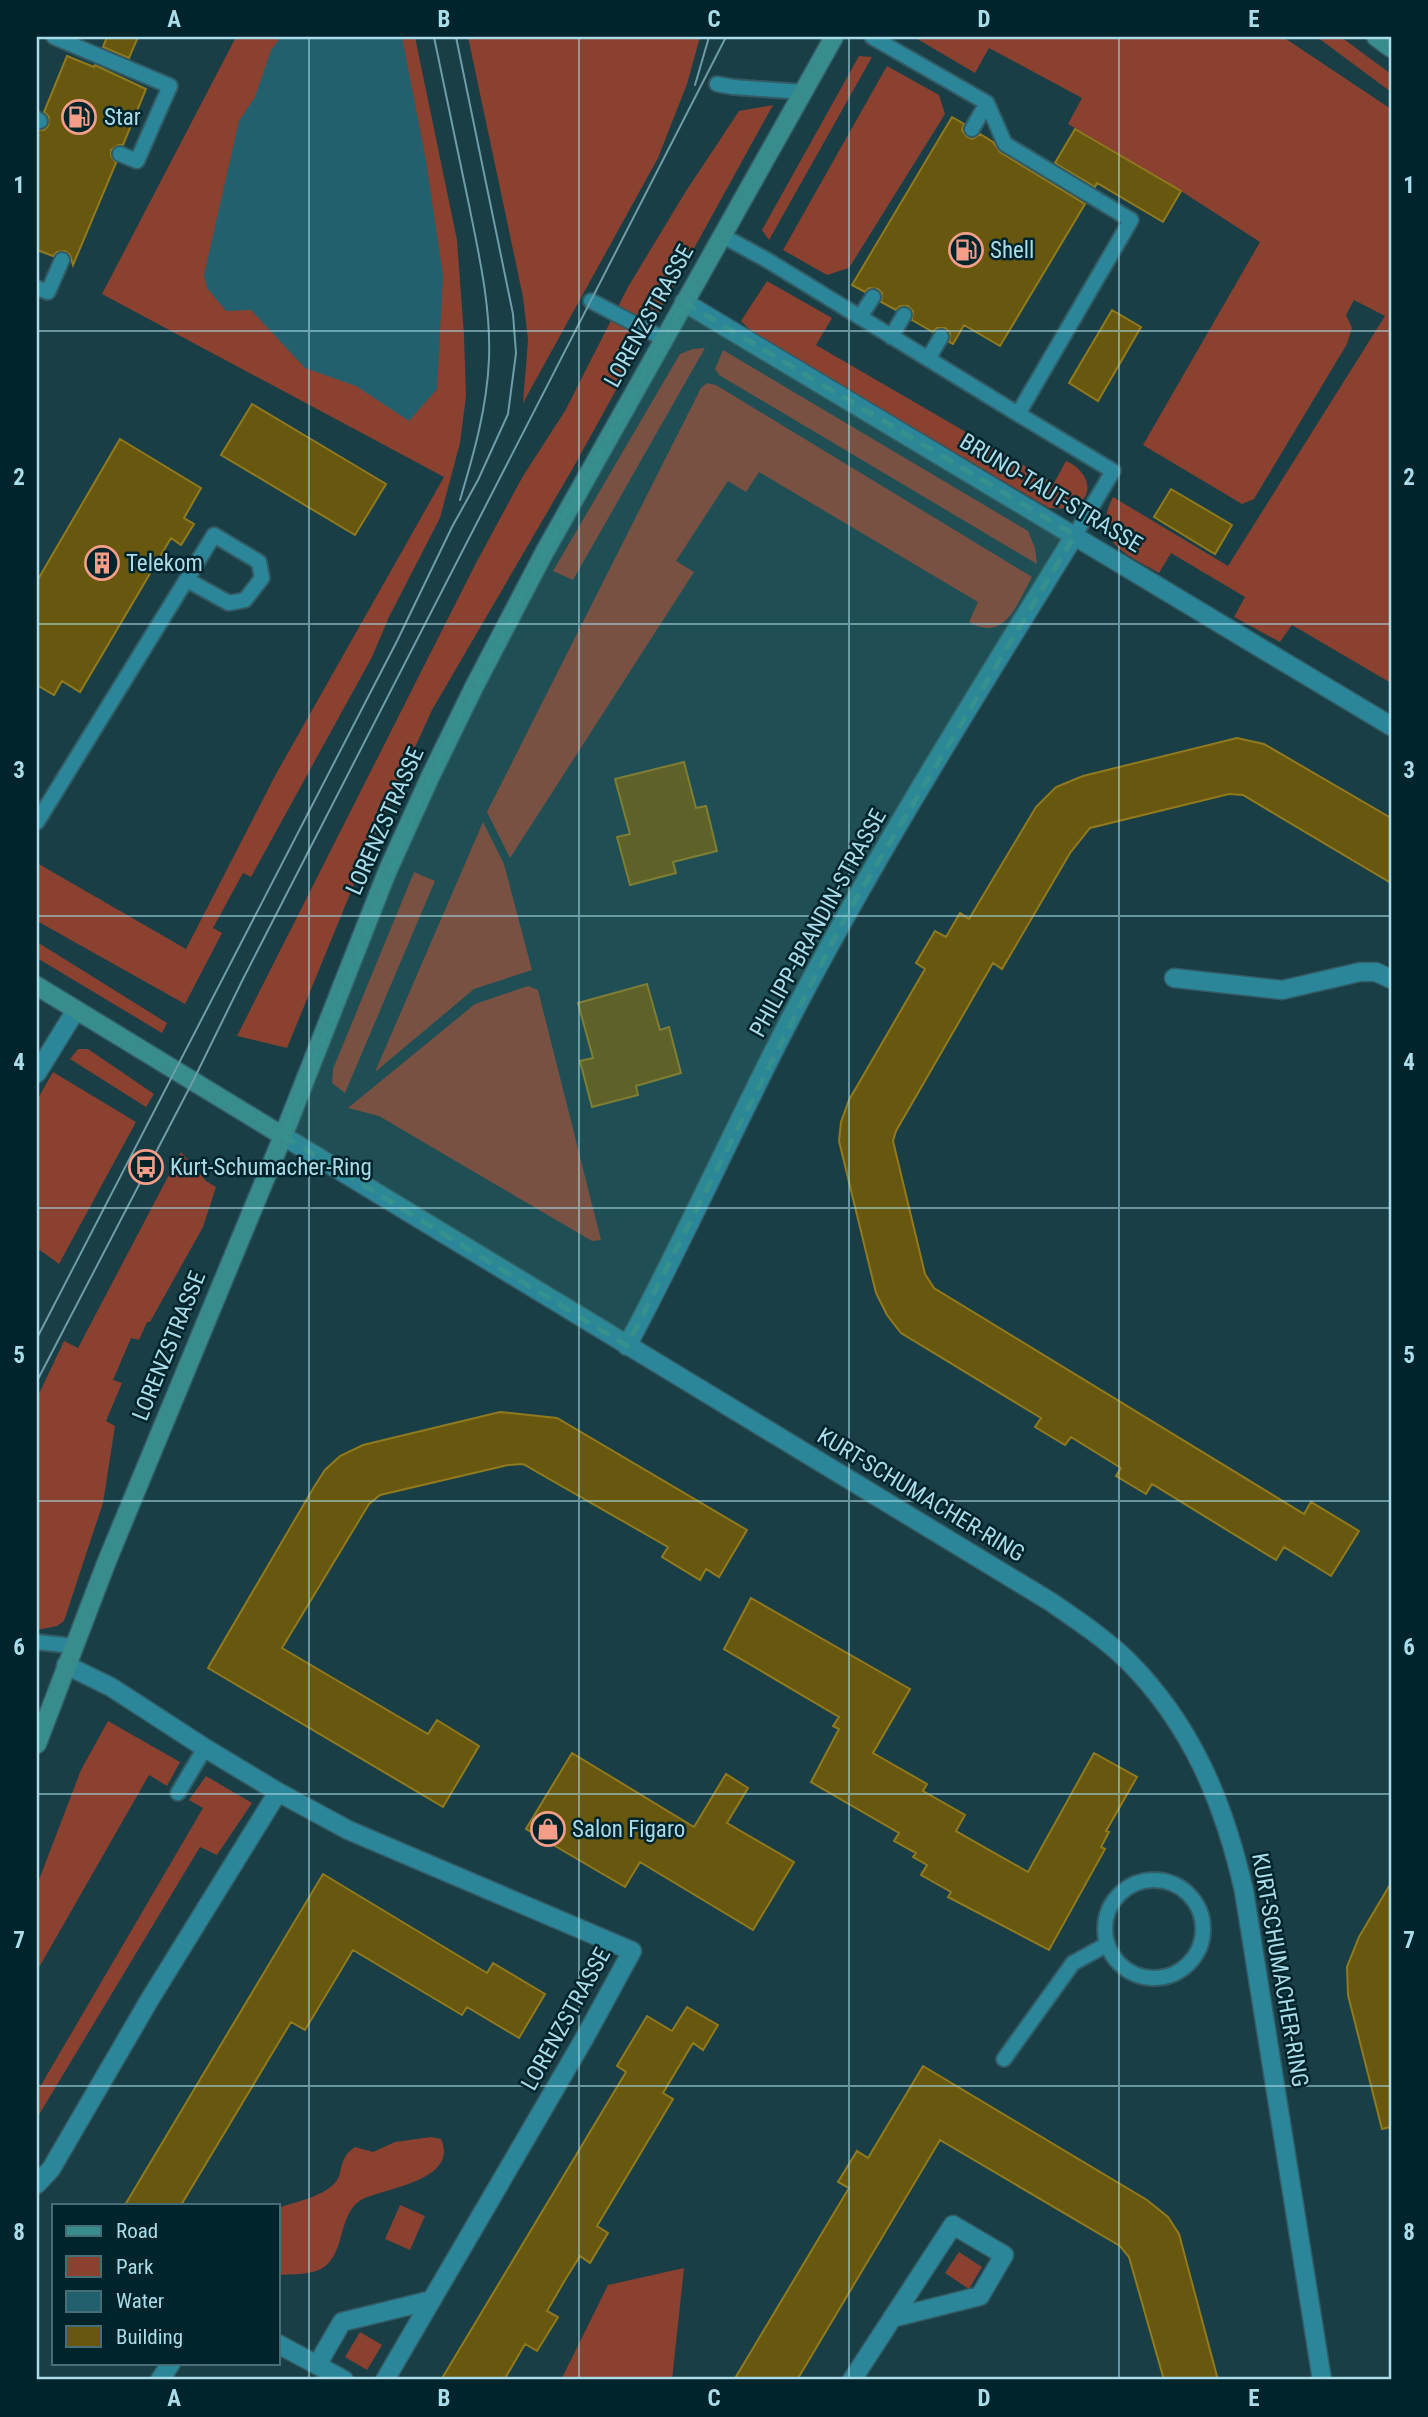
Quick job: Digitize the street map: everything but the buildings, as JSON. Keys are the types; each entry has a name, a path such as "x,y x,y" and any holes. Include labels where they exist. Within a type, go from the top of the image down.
{"street":[{"name":"LORENZSTRASSE","path":"37,1744 73,1646 283,1136 387,872 430,777 538,564 834,37"},
{"path":"1376,37 1391,48"},
{"name":"BRUNO-TAUT-STRASSE","path":"684,302 1391,726"},
{"name":"PHILIPP-BRANDIN-STRASSE","path":"627,1346 660,1285 784,1031 847,914 1074,535"},
{"path":"1174,978 1282,990 1360,972 1376,972 1391,979"},
{"name":"KURT-SCHUMACHER-RING","path":"37,986 1051,1602 1100,1636 1127,1660 1176,1720 1202,1766 1221,1808 1234,1848 1244,1891 1322,2380"},
{"path":"37,1073 76,1010"},
{"name":"LORENZSTRASSE","path":"66,1665 111,1687 205,1748 348,1830 632,1951 578,2050 385,2380"},
{"path":"37,2184 51,2168 150,1999 278,1792"},
{"path":"852,2380 892,2318 953,2225 1004,2255 980,2296 892,2318"},
{"path":"317,2365 342,2322 432,2300"},
{"path":"280,2345 344,2380"},
{"path":"160,2380 170,2364"}],"lane":[{"path":"54,37 170,86 138,161 120,154"},
{"path":"872,37 987,103 1004,146 1131,220 1018,414"},
{"path":"717,84 803,92"},
{"path":"972,129 987,103"},
{"path":"723,236 1113,471 1074,535"},
{"path":"37,288 48,292 62,260"},
{"path":"860,317 873,297"},
{"path":"591,301 664,339"},
{"path":"891,337 904,315"},
{"path":"928,359 941,337"},
{"path":"37,822 187,580 215,535 260,562 261,578 245,600 229,603 187,580"},
{"path":"37,1642 73,1646"},
{"path":"178,1793 205,1748"},
{"path":"1156,1880 1168,1881 1190,1893 1197,1905 1202,1931 1200,1949 1192,1962 1179,1970 1164,1976 1146,1976 1130,1971 1116,1961 1106,1945 1104,1930 1108,1913 1124,1891 1137,1884 1156,1880"},
{"path":"1004,2059 1073,1963 1106,1945"}],"highlighted area":[{"path":"684,302 1075,535 847,914 627,1346 283,1136 430,777 544,553"}],"green space":[{"path":"236,37 415,37 457,240 466,396 460,443 440,518 389,617 372,657 251,877 243,873 213,928 222,933 185,1004 37,921 37,863 186,949 276,774 444,477 102,294"},
{"path":"468,37 700,37 687,84 658,158 523,403 528,340 523,297"},
{"path":"914,37 1283,37 1391,109 1391,683 1292,625 1280,642 1234,617 1245,597 1171,553 1159,573 1115,544 1106,525 1107,512 1113,497 1228,566 1385,316 1354,300 1346,315 1352,328 1347,344 1254,499 1242,504 1143,445 1260,242 1068,124 1082,98 989,48 975,73"},
{"path":"1317,37 1341,37 1391,74 1391,92"},
{"path":"859,56 872,57 769,240 762,230"},
{"path":"887,66 939,95 945,114 849,268 827,275 783,250"},
{"path":"773,105 573,468 432,710 366,855 287,1048 237,1036 475,565 523,476 565,411 628,287 686,191 739,111"},
{"path":"767,281 832,318 816,345 1054,483 1066,461 1073,464 1086,480 1087,493 1083,499 1070,508 1049,508 752,332 741,321"},
{"path":"705,348 573,580 553,571 680,354"},
{"path":"723,350 1028,531 1035,548 1037,564 719,375 715,369"},
{"path":"707,383 716,385 1032,577 1009,617 1001,624 982,627 969,622 978,602 759,472 746,492 728,481 676,561 694,572 510,858 487,812 701,388"},
{"path":"483,822 504,864 532,970 474,989 375,1072"},
{"path":"414,872 435,881 345,1093 332,1083 333,1069"},
{"path":"37,942 167,1023 162,1033 37,958"},
{"path":"528,986 538,990 601,1240 592,1241 379,1116 348,1108 475,1004"},
{"path":"78,1049 88,1049 154,1094 146,1107 70,1059"},
{"path":"53,1072 136,1122 59,1264 37,1248 37,1100"},
{"path":"181,1152 206,1181 216,1187 203,1227 139,1340 131,1338 113,1380 122,1383 106,1421 115,1426 103,1503 64,1621 57,1626 37,1630 37,1398 64,1341 78,1348"},
{"path":"108,1721 180,1762 167,1786 149,1775 37,1971 37,1885 81,1770"},
{"path":"206,1776 252,1803 217,1855 200,1847 37,2118 37,2092 203,1808 189,1800"},
{"path":"431,2137 441,2139 444,2153 440,2165 416,2181 361,2200 348,2215 334,2255 321,2269 280,2275 280,2207 329,2189 337,2180 345,2157 355,2147 373,2152 395,2142"},
{"path":"400,2205 425,2216 410,2250 385,2239"},
{"path":"959,2252 982,2267 969,2289 945,2273"},
{"path":"684,2268 672,2380 561,2380 608,2285"},
{"path":"360,2332 382,2345 367,2370 345,2357"}],"water":[{"path":"281,37 402,37 426,161 443,276 437,389 409,421 356,386 305,368 251,310 226,311 207,288 204,275 239,121 255,97 271,50"}],"tram line":[{"path":"434,37 477,243 488,320 486,395 460,500"},
{"path":"37,1338 397,641 508,414 516,353 513,314 456,37"},
{"path":"695,85 709,37"},
{"path":"37,1381 726,37"}],"place":[{"name":"Star","path":"79,117"},
{"name":"Shell","path":"966,250"},
{"name":"Telekom","path":"102,563"},
{"name":"Kurt-Schumacher-Ring","path":"146,1167"},
{"name":"Salon Figaro","path":"548,1829"}]}
